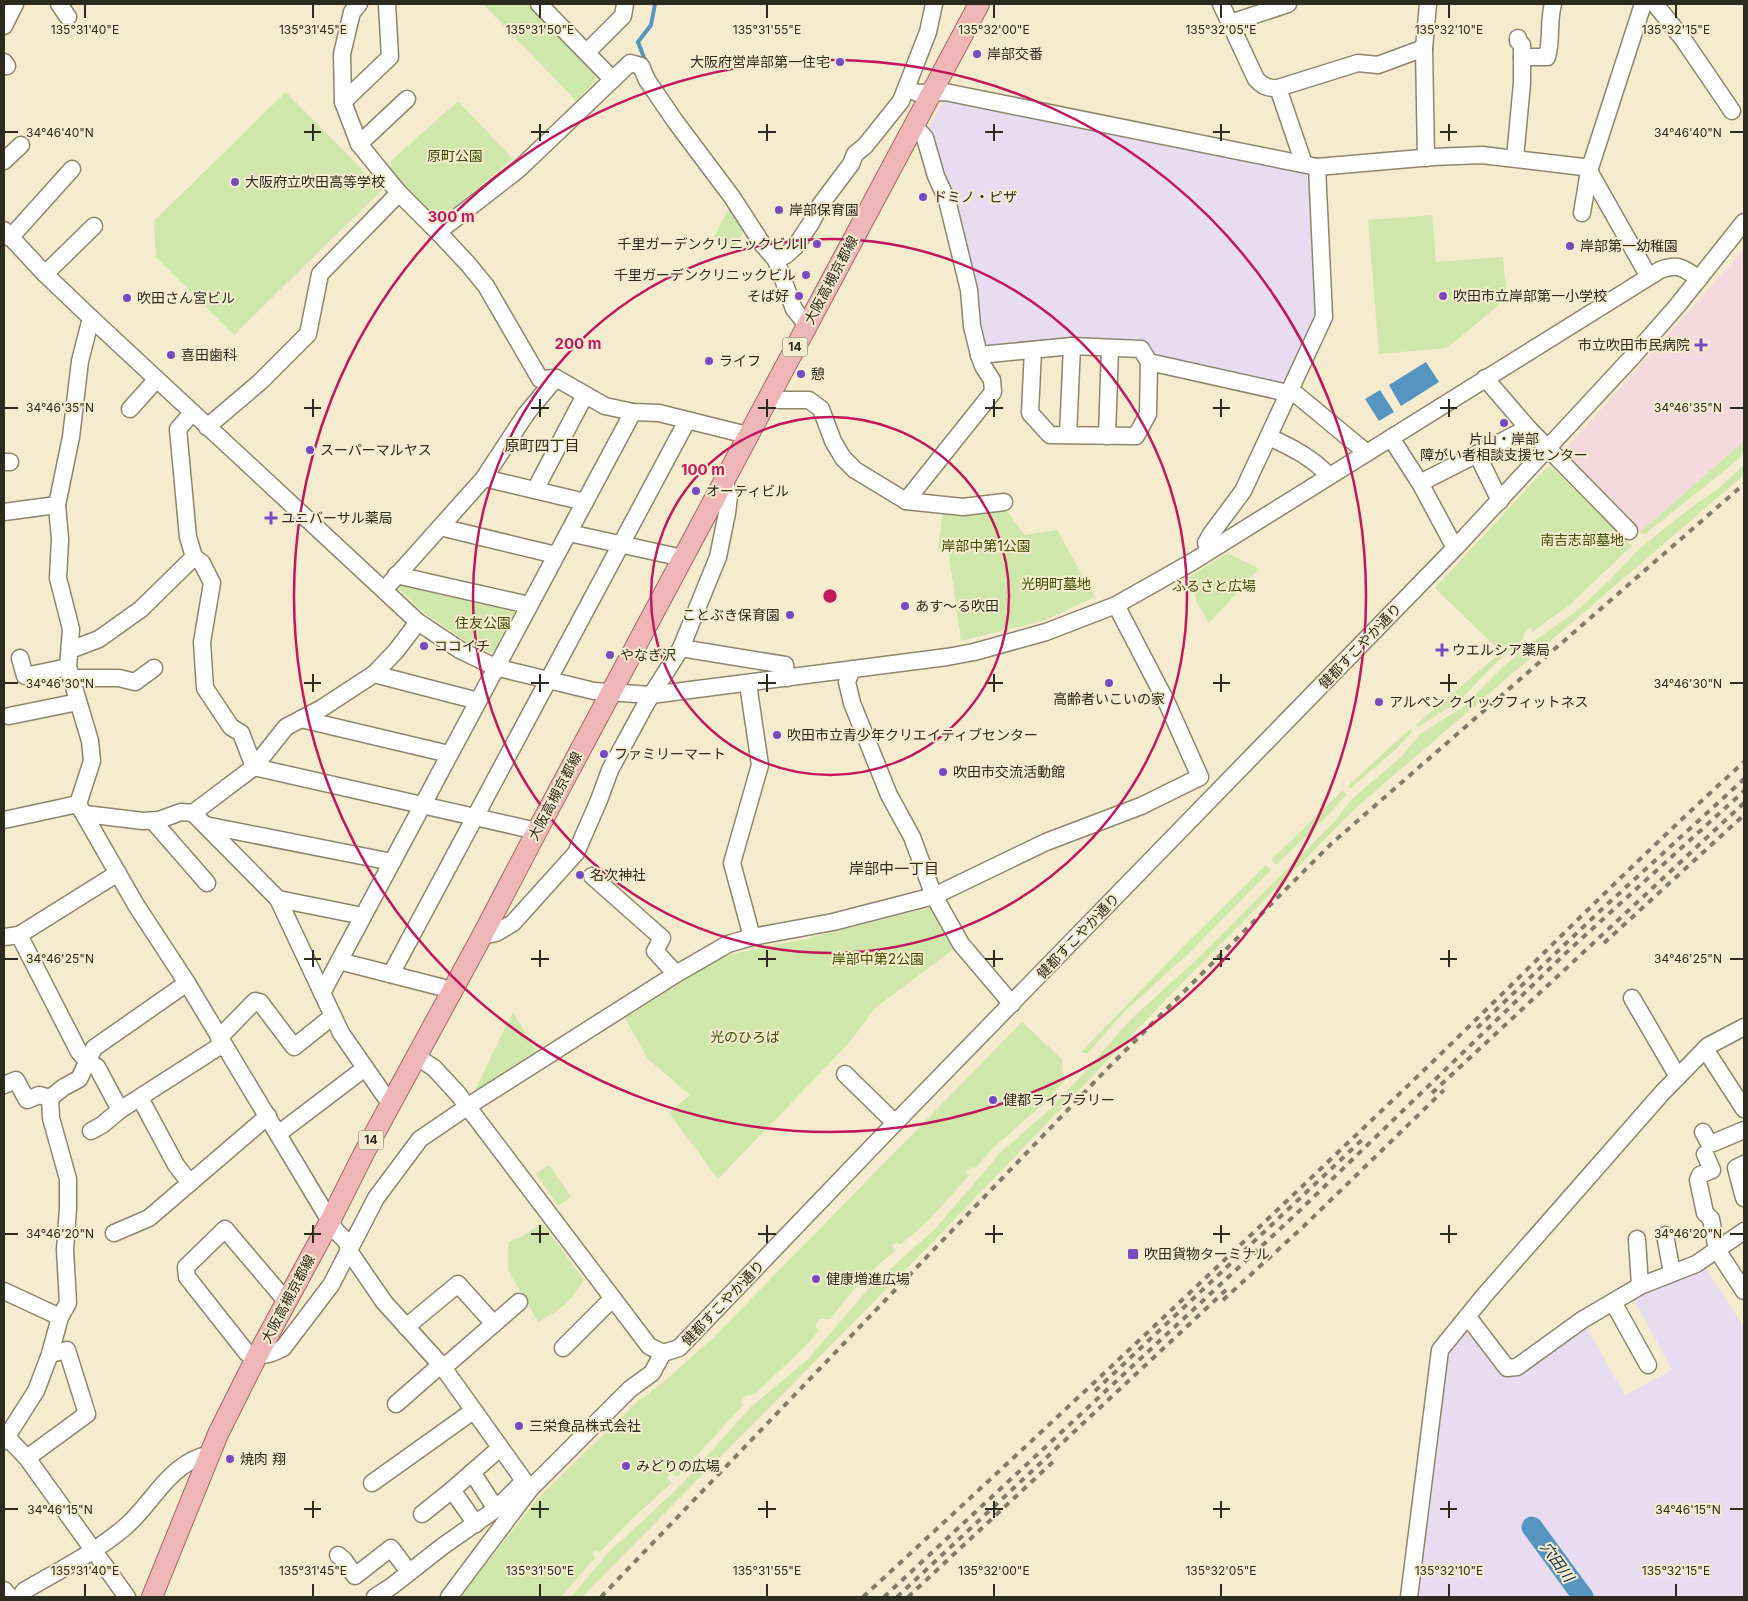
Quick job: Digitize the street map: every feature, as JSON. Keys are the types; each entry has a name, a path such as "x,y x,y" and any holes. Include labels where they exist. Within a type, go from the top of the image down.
{"main road":[{"name":"大阪高槻京都線","path":"152,1597 209,1454 258,1356 364,1153 482,936 747,435 979,4"}],"street":[{"path":"4,26 15,4"},
{"path":"359,4 352,12 342,54 343,102 359,144 399,193 468,264 486,286 540,379 556,378 605,406 633,412 659,413 747,435"},
{"path":"343,102 390,58 387,4"},
{"path":"539,4 612,79"},
{"path":"587,52 624,10 611,4"},
{"path":"776,260 795,247 821,204 851,164 855,154 865,146 901,101 928,32 934,4"},
{"path":"1221,4 1256,79 1266,87 1278,88 1358,63 1378,65 1424,48"},
{"path":"1230,23 1288,4"},
{"path":"1426,158 1424,48 1428,4"},
{"path":"1522,57 1547,58 1550,49 1550,20 1553,4"},
{"path":"1582,213 1589,171 1643,4"},
{"path":"1655,4 1689,35 1724,86 1732,111"},
{"path":"1515,158 1522,96 1522,45 1518,38"},
{"path":"438,232 519,169 630,63 641,66 647,80 676,122 732,198 762,245 776,260 794,309 807,324"},
{"path":"1219,545 1206,543 1243,492 1287,393 1324,317 1310,165 1278,88"},
{"path":"907,89 918,93 945,92 1310,165 1482,155 1583,166 1589,171 1649,276"},
{"path":"359,144 408,99"},
{"path":"906,501 992,392 992,380 983,366 972,326 969,290 947,200 936,176 926,138 914,126"},
{"path":"4,161 21,146"},
{"path":"72,170 7,234 45,274 156,380 418,622 460,650 495,667 594,691 651,695 748,684 974,652 1046,632 1116,605 1219,545 1649,276 1666,268 1677,267 1684,269 1699,279"},
{"path":"207,427 260,382 308,334 320,274 399,193"},
{"name":"健都すこやか通り","path":"663,1353 679,1348 895,1123 1500,501 1634,355 1699,279 1744,222"},
{"path":"45,274 94,226"},
{"path":"91,318 80,361 72,436 57,505 60,539 58,578 71,630 70,672 90,741 92,761 81,809 136,906 187,983 336,1231 347,1242 349,1251 384,1302 442,1366 527,1485"},
{"path":"979,355 1072,346 1141,349 1149,362 1148,414 1136,436 1050,435 1030,413 1033,350"},
{"path":"1068,435 1072,346"},
{"path":"1107,436 1110,348"},
{"path":"1149,362 1297,394 1367,453"},
{"path":"384,590 484,478 526,414 556,378"},
{"path":"1485,378 1528,428 1630,531"},
{"path":"130,409 156,380"},
{"path":"535,490 584,394"},
{"path":"768,398 809,400 821,409 832,441 855,470 906,501 963,507 1004,502"},
{"path":"322,992 633,412"},
{"path":"192,413 178,429 188,537 194,557 202,563 212,583 202,642 205,688 231,727 241,733 254,768"},
{"path":"391,974 687,421"},
{"path":"1420,482 1528,428"},
{"path":"1269,437 1294,448 1324,470 1329,476"},
{"path":"1391,438 1420,482 1455,548"},
{"path":"1478,454 1500,501"},
{"path":"484,478 586,502"},
{"path":"482,936 496,933 513,923 576,852 610,770 651,695 681,648 718,557 729,496 724,479"},
{"path":"4,512 57,505"},
{"path":"440,527 556,554"},
{"path":"569,533 683,558"},
{"path":"70,650 99,639 142,609 194,557"},
{"path":"396,575 529,605"},
{"path":"287,1302 225,1229 186,1267 187,1277 247,1353 258,1356 272,1354 283,1348 331,1285 376,1198 420,1139 468,1106 676,974 728,944 752,937 833,922 934,896 1046,842 1141,806 1200,777 1167,703 1116,605"},
{"path":"193,813 254,768 286,727 322,708 374,674 396,651 418,622"},
{"path":"681,648 785,665 787,678"},
{"path":"20,658 25,676 70,672 119,678 138,687 154,668"},
{"path":"852,669 847,682 852,703 889,795 912,838 934,896 961,944 1012,1004"},
{"path":"374,674 478,701"},
{"path":"748,684 760,765 732,863 752,937"},
{"path":"9,716 78,702"},
{"path":"301,719 449,754"},
{"path":"254,768 474,818 537,830"},
{"path":"4,820 81,809 134,821 153,821 181,812 193,813 278,899 341,1033 391,1105"},
{"path":"153,821 207,883"},
{"path":"205,825 392,862"},
{"path":"118,873 12,936 79,1052 97,1068 120,1110"},
{"path":"592,876 662,938 655,951 676,974"},
{"path":"278,899 363,916"},
{"path":"339,961 452,990"},
{"path":"50,1098 64,1087 80,1079 94,1048 187,983"},
{"path":"1632,998 1678,1077"},
{"path":"91,1131 221,1041 255,1002 260,1002 294,1048 333,1016"},
{"path":"1409,1597 1440,1350 1678,1077 1705,1049 1744,1027"},
{"path":"1705,1049 1744,1109"},
{"path":"375,1597 527,1485 630,1389 652,1373 663,1353 649,1346 613,1301 468,1106 434,1068 417,1057"},
{"path":"278,1134 365,1068"},
{"path":"845,1074 861,1082 895,1123"},
{"path":"4,1085 16,1080 27,1100 39,1095 50,1098"},
{"path":"50,1098 51,1118 68,1178 65,1250 68,1303 60,1317 50,1354 36,1391 5,1437 27,1458 127,1597"},
{"path":"140,1098 176,1165 190,1183"},
{"path":"114,1233 149,1218 268,1116"},
{"path":"1703,1132 1709,1143 1713,1143 1744,1130"},
{"path":"1705,1154 1712,1170 1700,1174 1698,1180 1705,1213 1711,1219 1717,1250 1744,1291"},
{"path":"1744,1164 1736,1168 1744,1198"},
{"path":"1468,1317 1507,1368 1517,1367 1582,1320 1640,1286 1696,1264 1743,1234"},
{"path":"1665,1235 1672,1274"},
{"path":"1637,1239 1640,1286"},
{"path":"406,1327 458,1284 494,1324"},
{"path":"4,1291 60,1317"},
{"path":"563,1348 607,1304 613,1301"},
{"path":"396,1404 436,1369 450,1362 519,1302"},
{"path":"1613,1302 1642,1361"},
{"path":"27,1458 87,1414 66,1350 50,1354"},
{"path":"372,1484 473,1411"},
{"path":"422,1514 500,1448"},
{"path":"20,1597 24,1591 93,1551 124,1528 174,1473 191,1460 209,1454"},
{"path":"472,1472 496,1509"},
{"path":"449,1597 527,1485"},
{"path":"452,1490 476,1524"},
{"path":"338,1555 344,1560 355,1576 391,1548 409,1572"},
{"path":"4,1590 10,1597"}],"shaded area":[{"path":"944,100 1309,172 1321,310 1284,389 1151,359 1143,345 986,351 927,131"},
{"name":"市立吹田市民病院","path":"1744,249 1744,441 1639,533 1563,452"},
{"path":"1704,1266 1744,1327 1744,1597 1587,1597 1533,1525 1529,1528 1579,1597 1409,1597 1440,1350 1468,1317 1507,1368 1582,1320 1625,1395 1672,1370 1632,1296"}],"green space":[{"path":"483,4 531,4 595,70 596,80 576,101"},
{"path":"286,92 382,190 234,335 156,257 154,221"},
{"name":"原町公園","path":"458,101 513,159 436,222 391,173 391,161"},
{"path":"731,204 746,227 735,247 714,237"},
{"path":"1432,215 1436,262 1503,257 1507,298 1447,348 1379,354 1368,220"},
{"path":"1744,441 1744,453 1734,463 1645,534 1639,533"},
{"path":"1744,465 1744,475 1358,806 1184,981 929,1246 582,1597 571,1597 609,1552 680,1486 751,1407 808,1359 870,1287 935,1229 1001,1152 1050,1109 1130,1020 1195,961 1334,822 1353,798 1401,757 1420,734 1463,707 1503,667 1531,643 1574,613 1608,582 1640,548 1719,488"},
{"name":"南吉志部墓地","path":"1547,467 1551,467 1632,546 1568,606 1532,632 1531,627 1524,633 1523,639 1498,661 1459,701 1418,727 1416,725 1501,652 1435,588"},
{"name":"岸部中第1公園","path":"1004,508 1025,535 1057,530 1095,597 1043,621 961,641 948,549 938,549 943,511"},
{"name":"ふるさと広場","path":"1228,553 1259,569 1209,623 1197,602 1189,577"},
{"name":"住友公園","path":"402,581 520,611 496,655 465,641 422,611 397,588"},
{"path":"1410,729 1412,732 1396,749 1351,788 1348,786"},
{"path":"1343,790 1346,795 1276,865 1271,860"},
{"path":"1266,865 1271,870 1188,954 1124,1012 1087,1054 1081,1052 1183,947"},
{"name":"光のひろば","path":"929,908 935,911 955,948 875,1008 850,1042 718,1179 669,1113 690,1095 648,1059 625,1018 713,962 732,954 805,939"},
{"path":"513,1012 538,1054 474,1092"},
{"path":"1022,1022 1062,1059 1063,1073 1066,1079 1045,1103 996,1145 975,1168 971,1167 966,1172 969,1176 928,1221 900,1245 897,1242 892,1246 895,1251 863,1278 830,1319 820,1319 815,1325 819,1331 755,1394 746,1396 740,1402 744,1404 677,1477 671,1473 667,1478 672,1483 634,1517 599,1553 596,1550 592,1554 595,1558 561,1597 460,1597 539,1497 637,1402 661,1384 713,1338"},
{"path":"549,1165 571,1197 558,1206 536,1174"},
{"path":"542,1223 584,1280 564,1305 538,1322 508,1270 508,1242 523,1236"}],"water":[{"path":"1426,362 1439,382 1401,406 1389,385"},
{"path":"1380,390 1394,412 1379,421 1365,399"}],"waterway":[{"path":"646,63 638,42 651,25 655,4"},
{"name":"穴田川","path":"1532,1527 1583,1597"}],"railway":[{"path":"601,1597 1104,1072 1331,844 1744,484"},
{"path":"863,1597 1281,1207 1661,839 1744,762"},
{"path":"1477,1028 1600,911 1744,779"},
{"path":"884,1597 1294,1216 1569,950 1744,791"},
{"path":"1432,1093 1744,803"},
{"path":"1604,943 1744,815"},
{"path":"1223,1300 1304,1226 1444,1090"},
{"path":"1095,1391 1364,1138"},
{"path":"897,1597 1226,1290"},
{"path":"908,1597 1056,1459"}],"place":[{"name":"岸部交番","path":"977,54"},
{"name":"大阪府営岸部第一住宅","path":"840,62"},
{"name":"大阪府立吹田高等学校","path":"235,182"},
{"name":"ドミノ・ピザ","path":"923,197"},
{"name":"岸部保育園","path":"779,210"},
{"name":"千里ガーデンクリニックビルⅡ","path":"817,244"},
{"name":"岸部第一幼稚園","path":"1570,246"},
{"name":"千里ガーデンクリニックビル","path":"806,275"},
{"name":"そば好","path":"799,296"},
{"name":"吹田市立岸部第一小学校","path":"1443,296"},
{"name":"吹田さん宮ビル","path":"127,298"},
{"name":"市立吹田市民病院","path":"1701,345"},
{"name":"喜田歯科","path":"171,355"},
{"name":"ライフ","path":"709,361"},
{"name":"憩","path":"801,374"},
{"name":"片山・岸部 障がい者相談支援センター","path":"1504,423"},
{"name":"スーパーマルヤス","path":"310,450"},
{"name":"オーティビル","path":"696,491"},
{"name":"ユニバーサル薬局","path":"271,518"},
{"name":"あす～る吹田","path":"905,606"},
{"name":"ことぶき保育園","path":"790,615"},
{"name":"ココイチ","path":"424,646"},
{"name":"ウエルシア薬局","path":"1442,650"},
{"name":"やなぎ沢","path":"610,655"},
{"name":"高齢者いこいの家","path":"1109,683"},
{"name":"アルペン クイックフィットネス","path":"1379,702"},
{"name":"吹田市立青少年クリエイティブセンター","path":"777,735"},
{"name":"ファミリーマート","path":"604,754"},
{"name":"吹田市交流活動館","path":"943,772"},
{"name":"名次神社","path":"580,875"},
{"name":"健都ライブラリー","path":"993,1100"},
{"name":"吹田貨物ターミナル","path":"1133,1254"},
{"name":"健康増進広場","path":"816,1279"},
{"name":"三栄食品株式会社","path":"519,1426"},
{"name":"焼肉 翔","path":"230,1459"},
{"name":"みどりの広場","path":"626,1466"}],"district":[{"name":"原町四丁目","path":"542,446"},
{"name":"岸部中一丁目","path":"894,869"}],"park label":[{"name":"光明町墓地","path":"1056,584"},
{"name":"岸部中第2公園","path":"878,959"}]}
